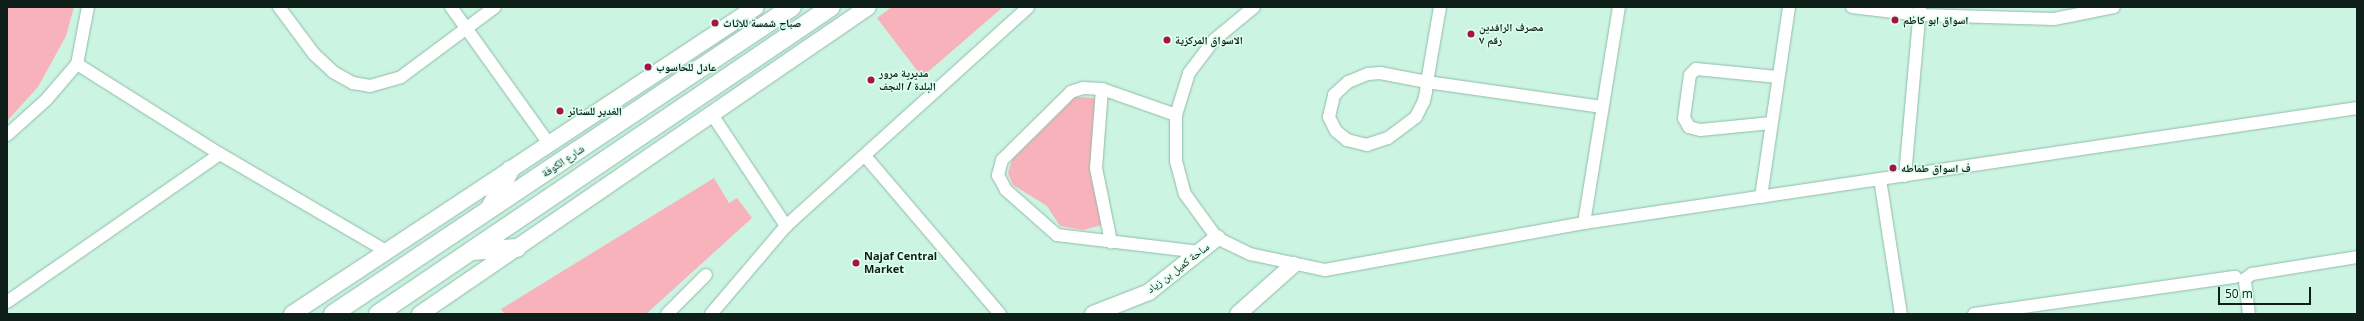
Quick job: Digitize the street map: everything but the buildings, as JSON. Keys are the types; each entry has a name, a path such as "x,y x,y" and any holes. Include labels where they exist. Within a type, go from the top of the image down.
{"highway":[{"name":"شارع الكوفة","path":"333,314 792,7"},
{"name":"شارع الكوفة","path":"378,314 831,7"},
{"path":"488,211 510,170"},
{"path":"470,251 517,248"}],"main road":[{"path":"292,314 388,252 756,7"},
{"path":"420,314 868,7"},
{"name":"ساحة كميل بن زياد","path":"1093,314 1149,292 1217,238"},
{"path":"1238,314 1293,265"}],"street":[{"path":"7,135 46,100 77,64 88,7"},
{"path":"279,7 314,54 333,72 353,83 370,86 401,77 466,27 495,7"},
{"path":"450,7 466,27 549,144"},
{"path":"711,314 786,226 1028,7"},
{"path":"1254,7 1214,40 1189,73 1176,115 1176,162 1185,194 1217,238 1250,254 1293,265 1325,270 1584,223 2357,108"},
{"path":"1440,7 1427,82 1416,116 1388,138 1358,144 1331,125 1329,105 1334,95 1357,77 1380,73 1427,82 1602,107"},
{"path":"1584,223 1619,7"},
{"path":"1760,197 1788,7"},
{"path":"1852,7 2054,19 2114,7"},
{"path":"1905,176 1920,11"},
{"path":"77,64 220,154 388,252"},
{"path":"1771,123 1700,130 1689,127 1684,118 1690,75 1696,69 1778,77"},
{"path":"1176,115 1102,89 1071,92 1002,160 998,175 1006,190 1057,235 1200,252"},
{"path":"1102,89 1096,168 1111,242"},
{"path":"712,113 786,226"},
{"path":"7,302 220,154"},
{"path":"865,156 1000,314"},
{"path":"1880,179 1901,314"},
{"path":"2249,314 2245,279 2252,274 2357,257"},
{"path":"667,314 706,276"},
{"path":"1974,314 2235,277"}],"shaded area":[{"path":"7,7 74,7 66,36 38,87 7,121"},
{"path":"892,7 1003,7 922,77 877,18"},
{"path":"1075,97 1095,98 1090,173 1102,225 1083,230 1060,226 1047,206 1013,185 1008,173 1012,160"},
{"path":"714,178 729,203 737,198 752,218 646,314 505,314 501,309"}],"place":[{"name":"اسواق ابو كاظم","path":"1895,20"},
{"name":"صباح شمسة للاثاث","path":"715,23"},
{"name":"مصرف الرافدين رقم ٧","path":"1471,34"},
{"name":"الاسواق المركزية","path":"1167,40"},
{"name":"عادل للحاسوب","path":"648,67"},
{"name":"مديرية مرور البلدة / النجف","path":"871,80"},
{"name":"الغدير للستائر","path":"560,111"},
{"name":"ف اسواق طماطه","path":"1893,168"},
{"name":"Najaf Central Market","path":"856,263"}]}
